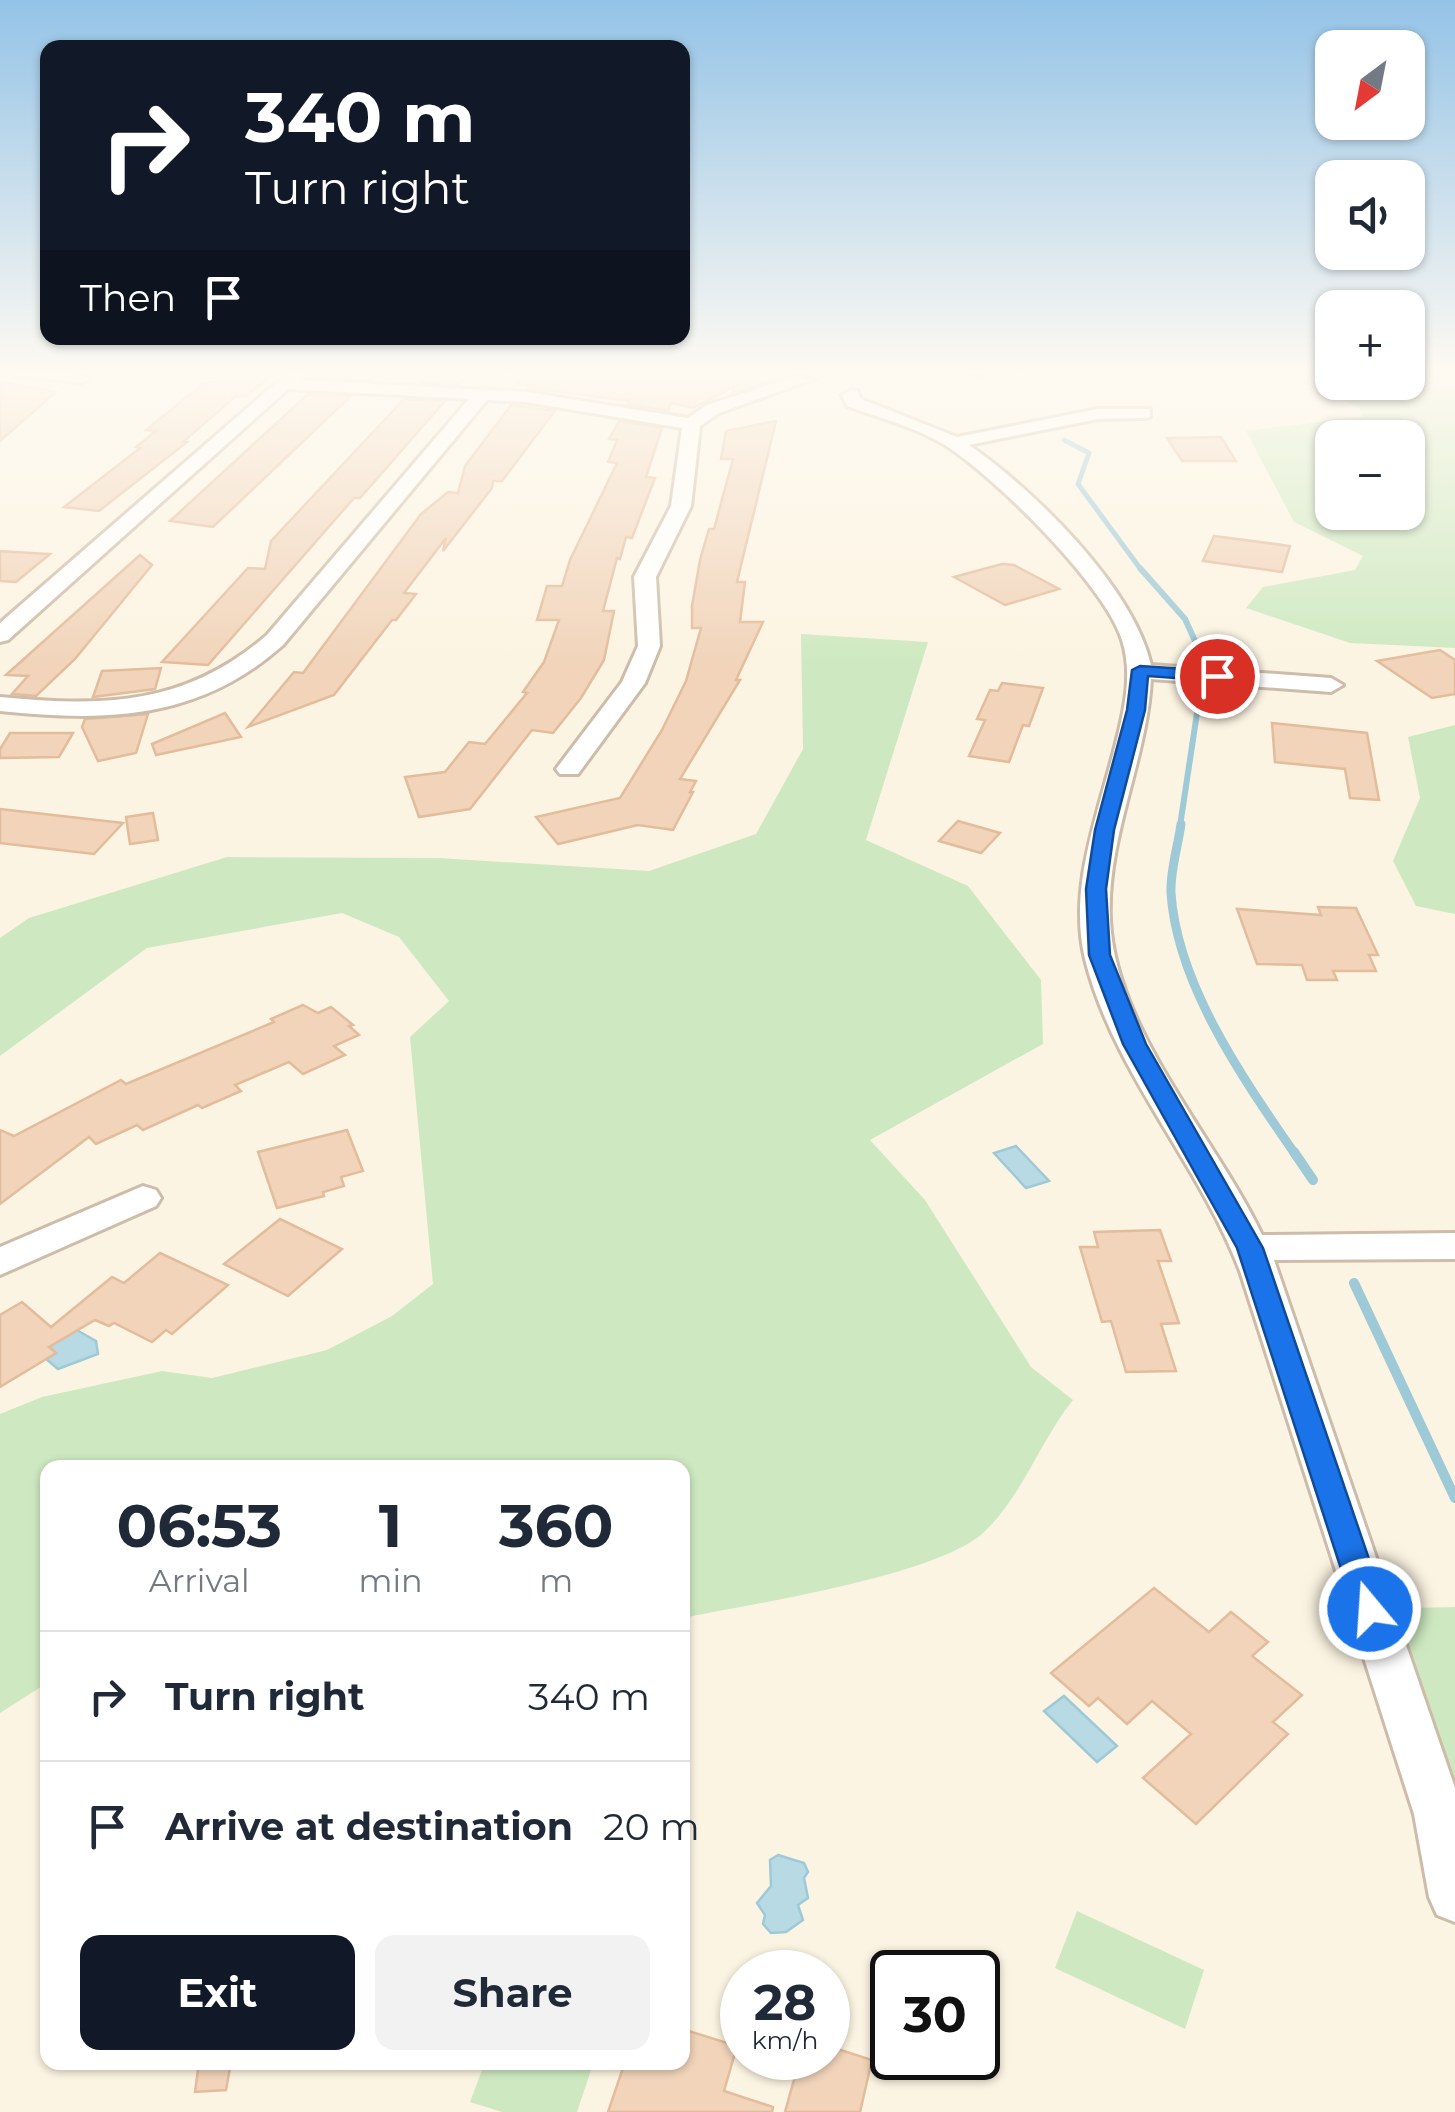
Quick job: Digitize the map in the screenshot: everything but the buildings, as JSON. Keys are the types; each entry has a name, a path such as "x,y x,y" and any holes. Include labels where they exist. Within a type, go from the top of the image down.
{"street":[{"path":"0,635 188,469"},
{"path":"0,704 84,710 144,705 187,695 240,673 275,640 420,469"},
{"path":"569,769 632,683 649,646 646,577 681,506 686,469"},
{"path":"989,469 1112,598 1136,642 1140,670 1136,710 1104,830 1099,870 1100,955 1135,1044 1250,1248 1439,1814 1455,1897"},
{"path":"1140,670 1331,684"},
{"path":"0,1262 143,1198"},
{"path":"1250,1248 1455,1246"}],"green space":[{"path":"1266,469 1315,469 1315,530 1425,530 1425,469 1455,469 1455,648 1350,643 1246,608 1263,587 1355,570 1363,556 1294,522"},
{"path":"801,634 928,642 866,840 968,886 1041,980 1043,1044 870,1140 925,1200 1031,1367 1073,1400 997,1519 959,1548 926,1562 841,1586 690,1617 690,1460 40,1460 40,1687 0,1713 0,1414 42,1397 162,1371 212,1378 327,1350 392,1316 433,1284 410,1037 449,1001 399,937 342,913 147,948 0,1056 0,938 29,918 227,857 439,858 649,871 756,834 803,749"},
{"path":"1455,725 1455,914 1416,906 1393,861 1420,798 1408,737"},
{"path":"1455,1607 1455,1897 1370,1609"},
{"path":"1077,1911 1204,1970 1185,2029 1055,1968"},
{"path":"482,2070 591,2070 577,2112 502,2112 470,2102"}],"water":[{"path":"1016,1146 1049,1181 1026,1188 994,1153"},
{"path":"73,1328 96,1341 98,1354 58,1369 46,1359 56,1353 49,1347"},
{"path":"1064,1696 1117,1746 1097,1762 1044,1711"},
{"path":"778,1855 804,1863 808,1898 798,1905 803,1920 786,1932 771,1933 763,1924 765,1915 757,1903 771,1886 770,1860"}],"waterway":[{"path":"1083,469 1078,484 1142,571"},
{"path":"1140,568 1185,619 1200,652"},
{"path":"1180,826 1200,693"},
{"path":"1181,824 1171,893 1186,962 1216,1030 1295,1154"},
{"path":"1294,1152 1313,1180"},
{"path":"1354,1283 1455,1498"}],"route":[{"path":"1217,676 1140,670 1136,710 1104,830 1096,889 1100,955 1135,1044 1250,1248 1370,1609"}]}
